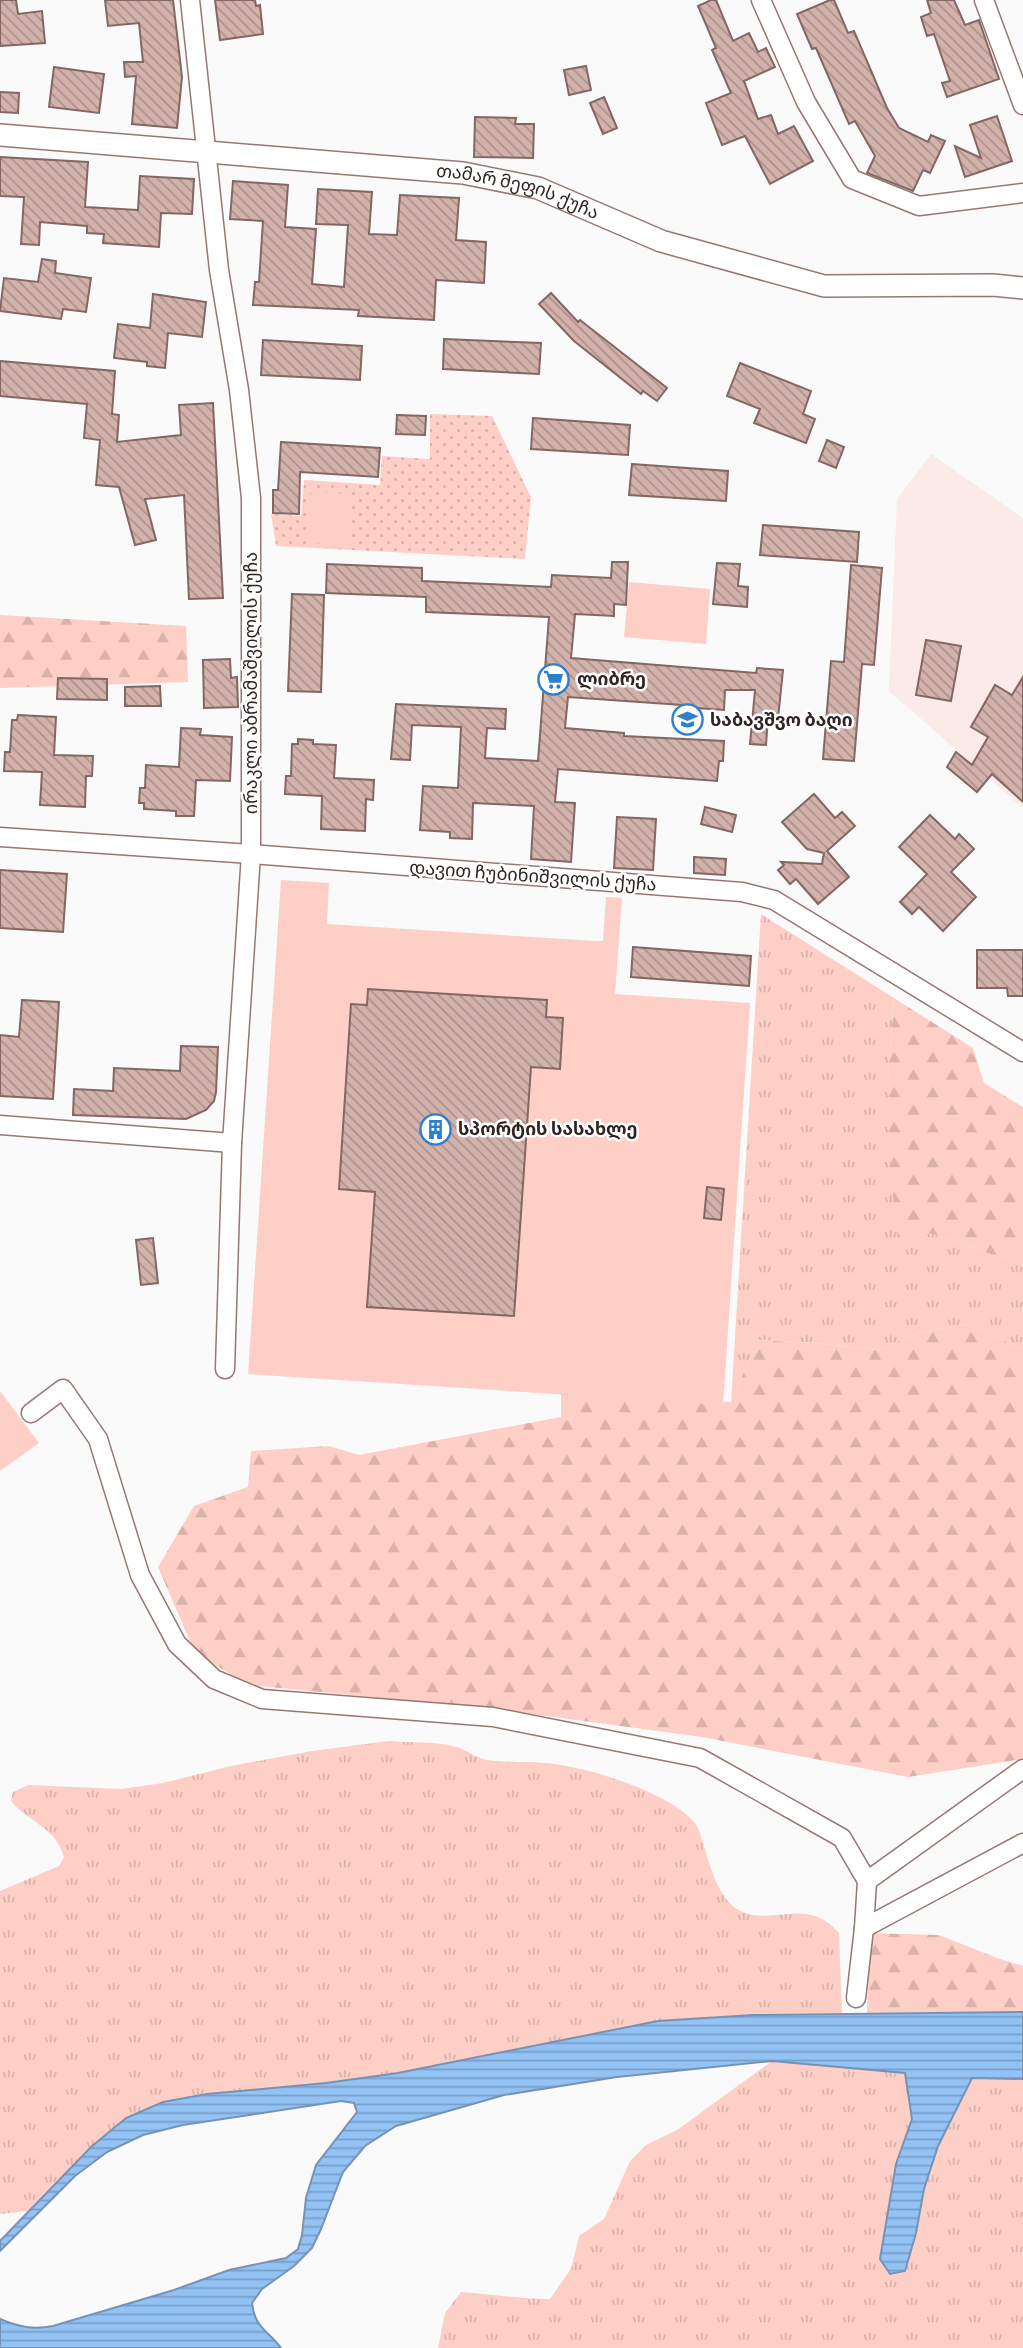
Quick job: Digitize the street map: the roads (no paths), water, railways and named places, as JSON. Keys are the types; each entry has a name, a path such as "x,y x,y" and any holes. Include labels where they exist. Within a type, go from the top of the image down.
{"street":[{"name":"ირაკლი აბრამაშვილის ქუჩა","path":"190,0 219,270 239,390 251,498 251,854 232,1143 225,1369"},
{"path":"761,0 806,102 852,179 919,206 1023,193"},
{"path":"984,0 1023,105"},
{"name":"თამარ მეფის ქუჩა","path":"0,135 463,173 538,188 661,241 824,286 993,285 1023,288"},
{"name":"დავით ჩუბინიშვილის ქუჩა","path":"0,837 742,892 774,900 1023,1052"},
{"path":"0,1125 232,1143"},
{"path":"31,1413 63,1389 98,1439 139,1575 177,1644 214,1679 262,1699 493,1717 700,1758 842,1838 867,1881 856,1998"},
{"path":"867,1881 1023,1769"},
{"path":"864,1928 1023,1843"}],"water":[{"path":"1023,2012 1023,2079 972,2078 938,2146 924,2189 916,2233 905,2271 890,2274 880,2259 896,2164 912,2119 905,2073 772,2061 617,2077 504,2095 396,2126 365,2146 343,2172 312,2248 294,2266 262,2289 252,2303 259,2324 281,2348 0,2348 0,2319 26,2327 53,2326 174,2290 229,2270 286,2258 298,2249 306,2198 316,2165 357,2112 354,2103 341,2101 183,2125 143,2135 107,2152 75,2176 0,2251 0,2241 91,2147 126,2118 163,2102 207,2094 398,2073 658,2021 753,2015"}],"place":[{"name":"ლიბრე","path":"554,679"},
{"name":"საბავშვო ბაღი","path":"687,720"},
{"name":"სპორტის სასახლე","path":"435,1129"}]}
